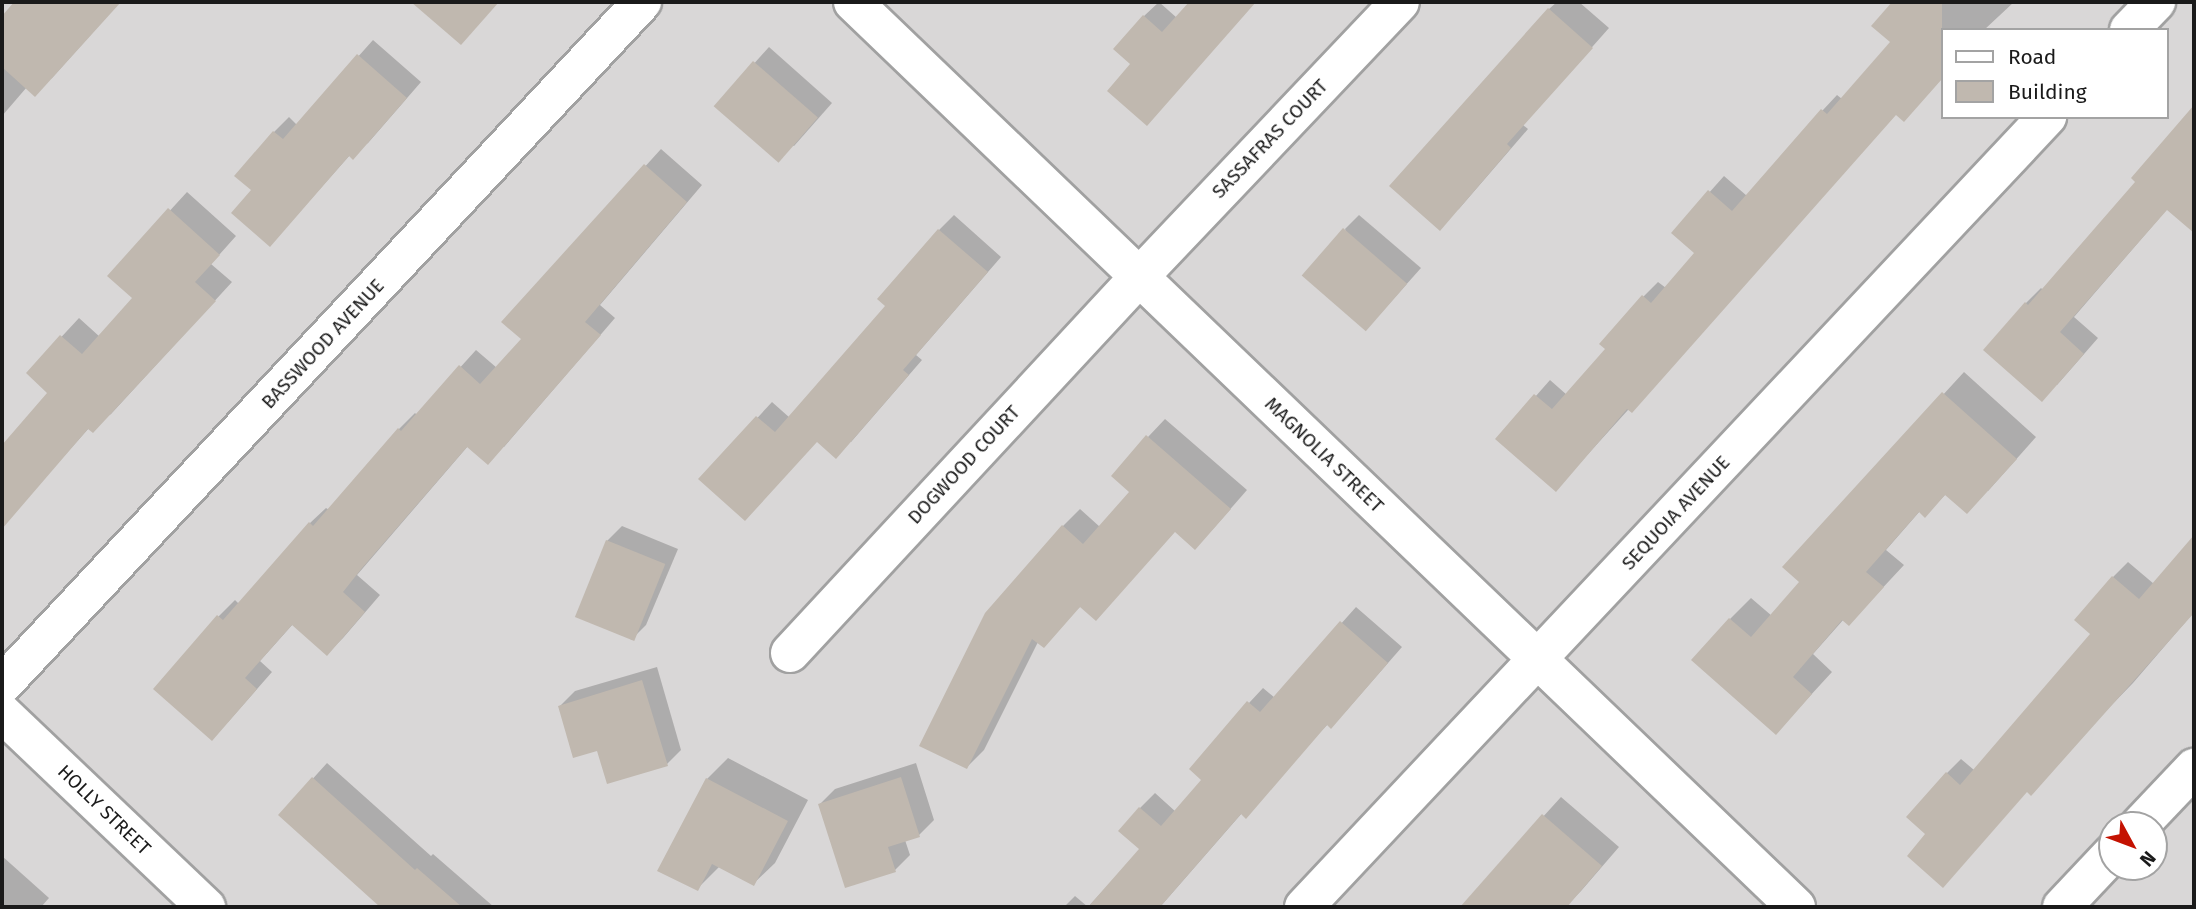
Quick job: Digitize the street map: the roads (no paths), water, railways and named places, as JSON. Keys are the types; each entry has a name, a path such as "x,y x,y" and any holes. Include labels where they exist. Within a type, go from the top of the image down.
{"street":[{"name":"BASSWOOD AVENUE","path":"2,685 642,2"},
{"name":"MAGNOLIA STREET","path":"853,2 1796,907"},
{"name":"SASSAFRAS COURT","path":"1139,277 1400,2"},
{"path":"2131,28 2155,2"},
{"name":"SEQUOIA AVENUE","path":"1304,907 2045,119"},
{"name":"DOGWOOD COURT","path":"790,653 1139,277"},
{"name":"HOLLY STREET","path":"2,713 206,907"},
{"path":"2153,811 2194,768"},
{"path":"2062,907 2098,869"}]}
